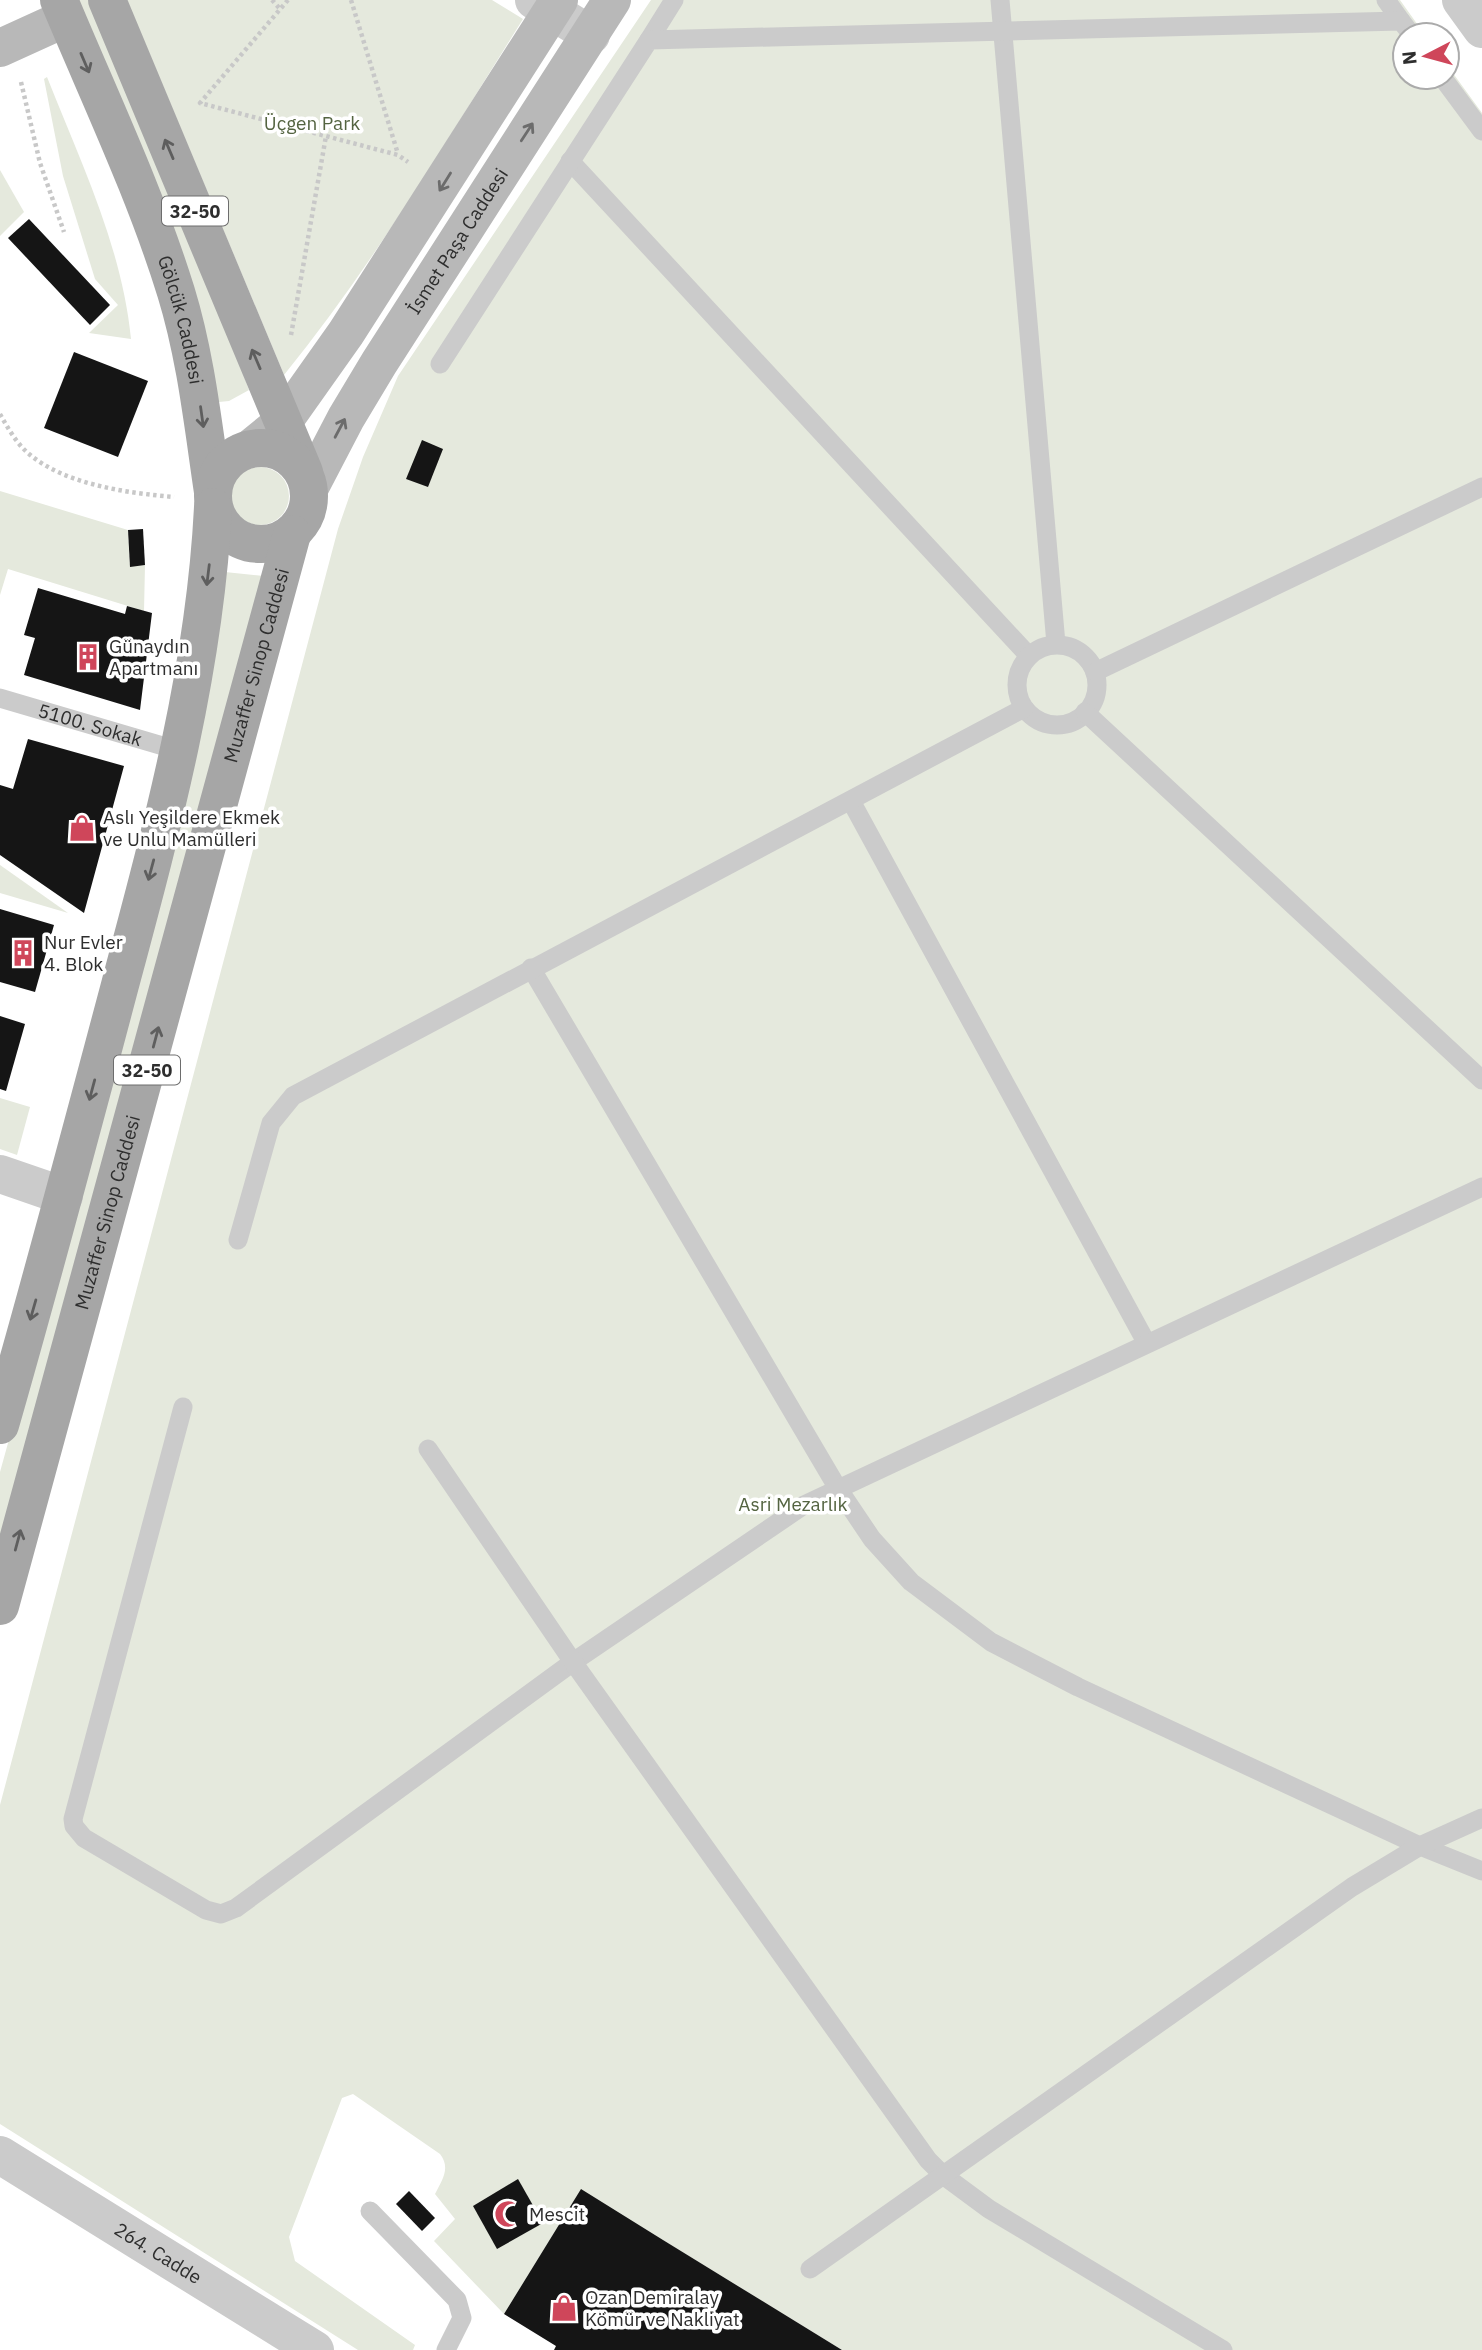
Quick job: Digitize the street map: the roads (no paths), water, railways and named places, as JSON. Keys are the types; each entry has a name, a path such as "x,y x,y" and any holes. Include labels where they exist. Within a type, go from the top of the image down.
{"main road":[{"name":"32-50","path":"107,0 306,481"},
{"name":"İsmet Paşa Caddesi","path":"306,481 591,35 610,1"},
{"path":"251,448 265,447 281,451 293,459 306,481 309,506 303,521 292,534 277,542 260,545 229,533 213,500 216,476 236,454 251,448 283,422 401,252 548,4"},
{"path":"10,61 63,9"},
{"name":"Gölcük Caddesi","path":"63,9 142,198 176,293 197,383 213,500"},
{"name":"32-50","path":"0,1425 64,1196 180,751 209,577 213,500"},
{"name":"Muzaffer Sinop Caddesi","path":"0,1606 292,534"}],"street":[{"path":"1461,0 1482,29"},
{"path":"548,4 591,35"},
{"path":"0,1174 64,1196"},
{"name":"264. Cadde","path":"0,2155 315,2350"}],"lane":[{"path":"440,364 674,0"},
{"path":"1000,0 1056,644"},
{"path":"1386,0 1401,21"},
{"path":"649,40 1003,30 1391,28"},
{"path":"1452,91 1482,131"},
{"path":"570,161 1029,656"},
{"path":"1095,672 1482,487"},
{"path":"1056,644 1080,652 1095,672 1096,694 1085,712 1076,719 1053,725 1031,716 1018,697 1017,675 1029,656 1046,646 1056,644"},
{"name":"5100. Sokak","path":"0,698 180,751"},
{"path":"238,1240 271,1123 285,1103 320,1080 1024,708"},
{"path":"1085,712 1482,1080"},
{"path":"851,801 1146,1342"},
{"path":"531,968 837,1487 873,1539 911,1582 990,1642 1078,1687 1420,1846 1482,1871"},
{"path":"183,1407 74,1808 74,1826 84,1838 206,1910 226,1913 573,1662 769,1526 837,1487 1482,1187"},
{"path":"428,1449 573,1662 907,2132 943,2175 989,2209 1223,2350"},
{"path":"810,2269 1352,1887 1420,1846 1482,1818"},
{"path":"370,2211 457,2300 462,2318 446,2350"}],"place":[{"name":"Günaydın Apartmanı","path":"88,657"},
{"name":"Aslı Yeşildere Ekmek ve Unlu Mamülleri","path":"82,828"},
{"name":"Nur Evler 4. Blok","path":"23,953"},
{"name":"Mescit","path":"508,2214"},
{"name":"Ozan Demiralay Kömür ve Nakliyat","path":"564,2308"}],"park label":[{"name":"Üçgen Park","path":"312,123"},
{"name":"Asri Mezarlık","path":"793,1504"}]}
